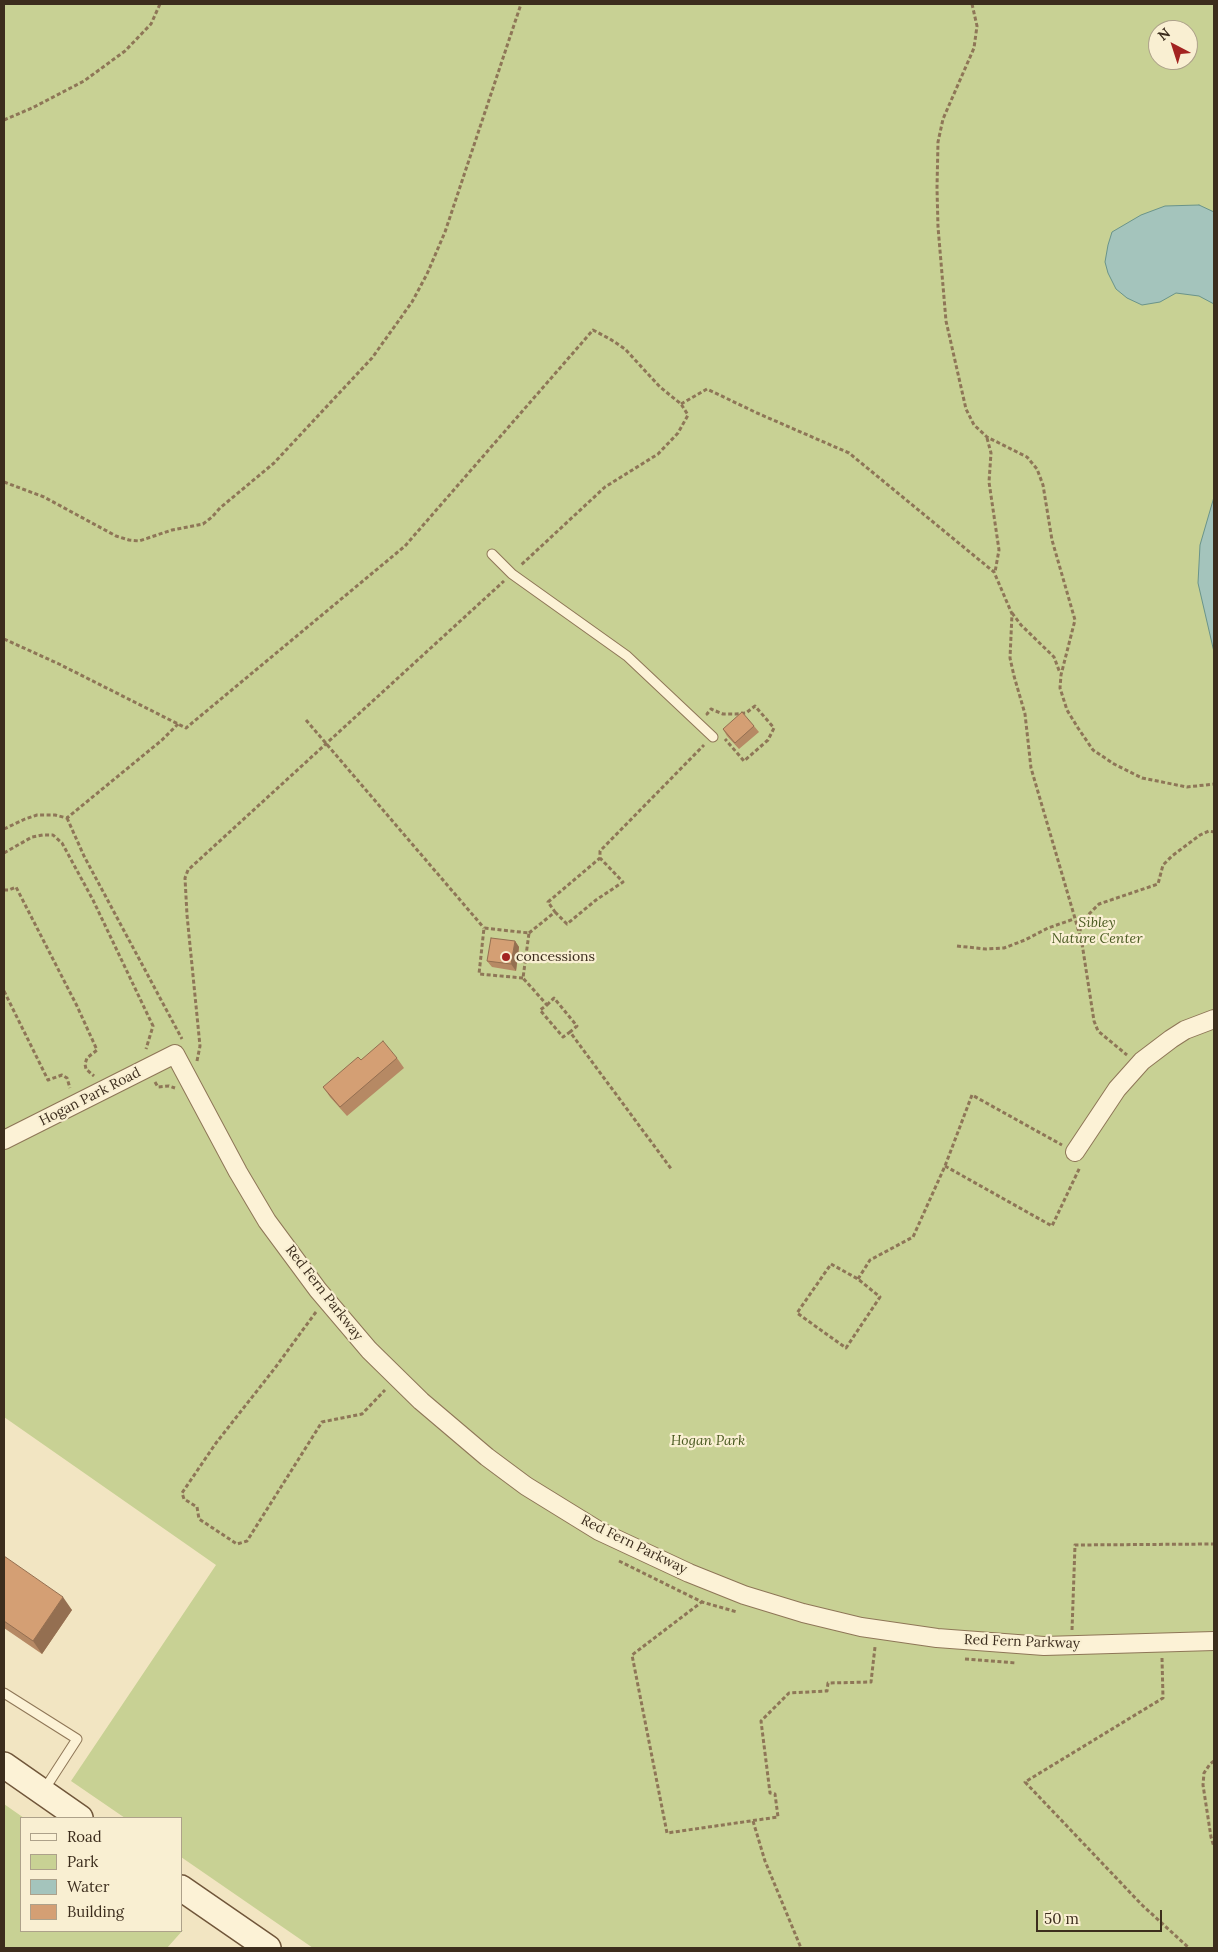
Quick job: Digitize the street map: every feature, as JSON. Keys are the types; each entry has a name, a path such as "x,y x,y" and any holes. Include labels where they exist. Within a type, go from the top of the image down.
{"main road":[{"path":"4,1765 79,1817"},
{"path":"182,1889 268,1948"}],"street":[{"path":"1074,1154 1117,1089 1142,1061 1185,1030 1214,1019"},
{"name":"Hogan Park Road","path":"4,1140 184,1052"},
{"name":"Red Fern Parkway","path":"184,1052 245,1186 317,1309 368,1350 421,1401 487,1457 526,1486 599,1531 688,1573 721,1586 803,1613 861,1627 921,1636 1044,1646 1162,1651 1214,1641"}],"lane":[{"path":"492,554 512,574 627,656 716,734"},
{"path":"4,1693 77,1739 42,1792"}],"path":[{"path":"4,120 84,81 125,51 151,24 160,4"},
{"path":"4,482 44,497 116,536 140,541 172,530 203,524 231,498 274,464 372,358 412,302 427,274 445,232 521,4"},
{"path":"972,4 977,26 974,48 943,118 938,142 938,227 946,321 966,409 974,425 987,437 1027,457 1043,484 1052,540 1075,620 1061,675 1060,688 1067,710 1093,750 1114,764 1142,778 1186,787 1214,784"},
{"path":"4,639 59,664 186,728 405,546 593,330 625,348 660,387 681,404 688,415 678,433 658,454 605,487 188,870 184,878 200,1046 196,1062 184,1052 113,906 84,856 67,818"},
{"path":"681,404 707,389 756,413 849,453 994,572 1012,614 1054,657 1061,675"},
{"path":"987,437 991,453 989,482 999,550 995,572 1012,614 1010,658 1025,714 1031,768 1081,938"},
{"path":"755,706 774,728 768,740 744,761 716,734 707,714 711,709 723,714 736,714 746,713 755,706"},
{"path":"306,720 484,928 529,933"},
{"path":"67,818 162,740 178,724"},
{"path":"600,858 548,902 567,924 596,900 623,882 600,858 600,852 716,734"},
{"path":"4,829 37,815 55,815 67,818"},
{"path":"1129,1058 1098,1031 1094,1021 1080,930 1083,920 1099,904 1158,884 1163,865 1172,856 1200,835 1209,831 1214,832"},
{"path":"4,853 32,837 43,834 57,838 66,848 153,1026 146,1050 142,1056 158,1087 169,1086 178,1089"},
{"path":"4,890 16,887 77,1006 97,1050 86,1058 86,1069 98,1077 90,1081"},
{"path":"523,978 529,933 555,912"},
{"path":"957,946 986,949 1004,948 1074,918"},
{"path":"484,928 479,974 523,978 547,1005"},
{"path":"4,991 48,1080 62,1075 67,1078 70,1091 77,1087"},
{"path":"554,998 577,1026 570,1032 563,1037 540,1010 554,998"},
{"path":"570,1032 672,1170"},
{"path":"858,1279 870,1260 912,1237 945,1166 972,1095 1074,1154 1052,1226 945,1166"},
{"path":"831,1264 858,1279 880,1297 846,1348 797,1313 831,1264"},
{"path":"317,1309 275,1368 216,1443 182,1493 184,1499 197,1507 199,1519 237,1544 247,1541 322,1422 362,1414 385,1390"},
{"path":"381,1386 390,1395"},
{"path":"1072,1631 1075,1545 1214,1544"},
{"path":"614,1558 702,1602 740,1613"},
{"path":"721,1586 632,1655 666,1833 778,1817 775,1794 770,1793 761,1721 789,1693 827,1692 828,1683 871,1682 875,1647"},
{"path":"1066,1631 1081,1631"},
{"path":"866,1645 884,1648"},
{"path":"1162,1651 1171,1659"},
{"path":"1157,1660 1162,1651"},
{"path":"1162,1651 1163,1698 1025,1782 1142,1905 1189,1948"},
{"path":"964,1659 1021,1663"},
{"path":"1214,1761 1204,1773 1203,1785 1214,1847"},
{"path":"753,1821 765,1861 802,1948"}],"green space":[{"name":"Hogan Park","path":"4,4 1214,4 1214,1948 313,1948 182,1858 182,1817 124,1817 71,1781 216,1565 4,1417"},
{"path":"4,1804 23,1817 20,1817 20,1932 181,1932 167,1948 4,1948"}],"water":[{"path":"1199,205 1214,212 1214,304 1199,296 1176,293 1160,302 1142,305 1127,298 1116,289 1105,262 1112,232 1141,215 1165,206"},
{"path":"1214,497 1214,652 1198,583 1200,545"}],"building":[{"path":"742,712 754,726 735,743 723,729"},
{"path":"491,938 515,941 511,964 487,961"},
{"path":"383,1041 397,1058 340,1107 323,1087 358,1057 361,1060"},
{"path":"4,1556 63,1597 33,1641 4,1621"}],"place":[{"name":"concessions","path":"506,957"}],"park label":[{"name":"Sibley Nature Center","path":"1097,932"}]}
